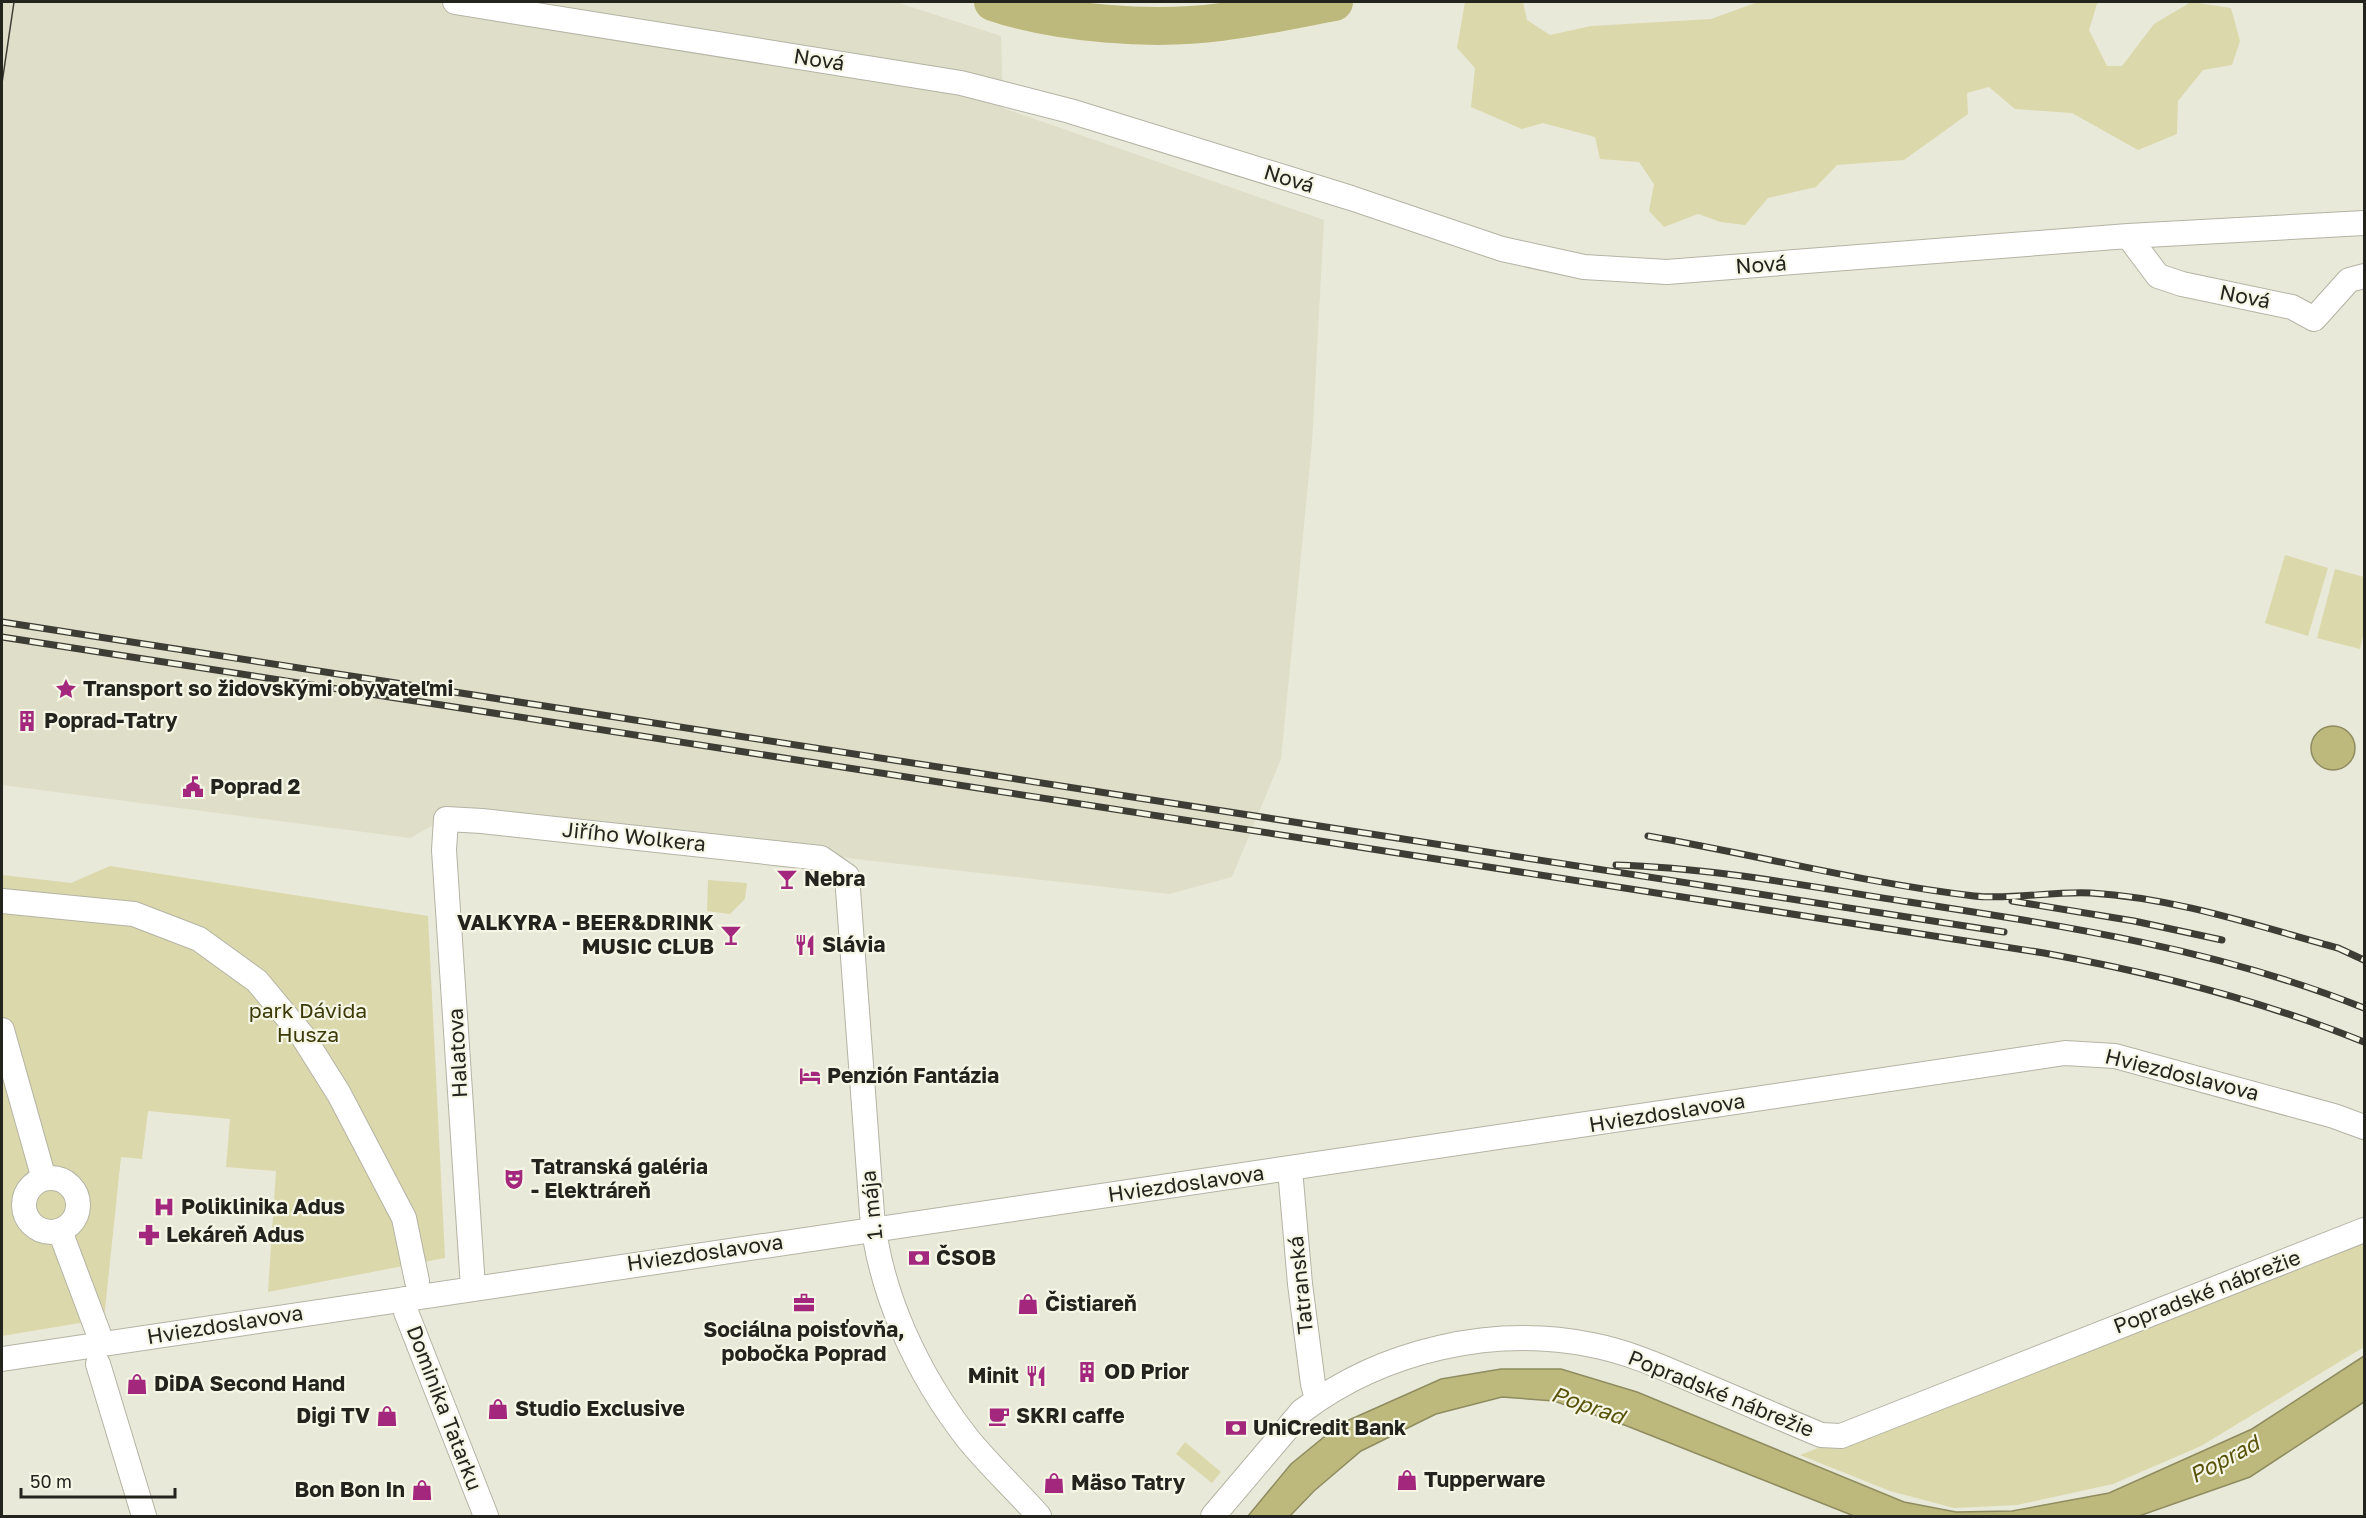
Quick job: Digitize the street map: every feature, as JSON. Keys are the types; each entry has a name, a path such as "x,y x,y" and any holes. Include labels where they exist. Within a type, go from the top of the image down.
{"street":[{"name":"Nová","path":"455,2 961,82 1070,111 1351,198 1502,249 1584,267 1667,272 2128,236 2364,223"},
{"name":"Nová","path":"2128,236 2158,276 2182,285 2292,307 2314,319 2349,280 2364,276"},
{"name":"Jiřího Wolkera","path":"446,819 821,858"},
{"name":"Halatova","path":"446,819 445,860 473,1288"},
{"name":"1. mája","path":"821,858 847,876 873,1229 886,1283 918,1363 930,1385 970,1440 1039,1516"},
{"name":"Dominika Tatarku","path":"2,901 134,914 199,939 257,981 302,1035 339,1094 404,1218 411,1290 406,1312 486,1516"},
{"path":"2,1030 45,1179"},
{"name":"Hviezdoslavova","path":"2,1359 411,1290 473,1288 2079,1053 2115,1056 2334,1116 2364,1127"},
{"name":"Tatranská","path":"1290,1169 1300,1284 1317,1399"},
{"path":"53,1178 68,1184 77,1198 77,1214 73,1221 60,1231 40,1231 29,1222 25,1214 23,1205 29,1188 45,1179 53,1178"},
{"name":"Popradské nábrežie","path":"1213,1516 1292,1421 1317,1399 1382,1367 1437,1348 1484,1340 1528,1338 1593,1345 1629,1355 1821,1435 1841,1436 2364,1230"},
{"path":"60,1231 98,1332"},
{"path":"98,1364 144,1516"}],"shaded area":[{"path":"2,2 896,2 1001,36 1003,108 1324,220 1312,443 1281,759 1232,877 1169,894 453,814 410,838 2,785"}],"green space":[{"path":"1465,2 1523,2 1527,20 1550,35 1591,26 1711,19 1758,2 2101,2 2097,4 2089,30 2107,66 2122,66 2154,24 2191,2 2231,8 2240,41 2232,65 2203,70 2178,101 2177,134 2138,150 2072,113 2015,109 1989,87 1967,93 1968,114 1904,160 1837,165 1816,187 1768,198 1745,225 1721,222 1698,214 1664,227 1649,211 1654,184 1639,162 1600,159 1595,137 1543,123 1522,129 1471,107 1475,68 1457,48"},
{"path":"2285,555 2328,568 2308,636 2265,623"},
{"path":"2335,569 2364,577 2364,632 2360,649 2317,638"},
{"name":"park Dávida Husza","path":"110,866 428,916 445,1258 268,1292 276,1171 226,1167 230,1119 148,1111 142,1159 121,1157 104,1319 2,1336 2,875 71,883"},
{"path":"708,880 747,883 745,899 730,914 707,911"},
{"path":"2364,1238 2364,1347 2201,1446 2113,1484 2017,1505 1954,1508 1890,1491 1800,1455"},
{"path":"1185,1442 1221,1472 1212,1483 1176,1454"}],"water":[{"path":"2333,726 2348,733 2355,748 2348,763 2333,770 2318,763 2311,748 2318,733"},
{"name":"Poprad","path":"2364,1356 2364,1402 2250,1477 2139,1516 1854,1516 1627,1426 1554,1401 1502,1397 1436,1414 1361,1451 1314,1491 1290,1516 1248,1516 1291,1464 1340,1424 1441,1379 1501,1369 1561,1369 1637,1392 1904,1502 1956,1512 2012,1511 2109,1493 2252,1429"}],"waterway":[{"path":"993,2 1046,16 1106,24 1166,26 1235,20 1334,2"}],"tram line":[{"path":"2,83 14,2"}],"railway":[{"path":"2,622 2004,932"},
{"path":"2,637 2044,953 2126,969 2207,989 2286,1013 2364,1042"},
{"path":"1648,836 1892,884 1974,896 2091,893 2154,901 2216,914 2338,948 2364,960"},
{"path":"1616,865 1690,870 1763,879 2083,931 2197,955 2253,970 2309,987 2364,1008"},
{"path":"2012,901 2134,921 2222,940"}],"place":[{"name":"Transport so židovskými obyvateľmi","path":"66,689"},
{"name":"Poprad-Tatry","path":"27,721"},
{"name":"Poprad 2","path":"193,787"},
{"name":"Nebra","path":"787,879"},
{"name":"VALKYRA - BEER&DRINK MUSIC CLUB","path":"731,935"},
{"name":"Slávia","path":"805,945"},
{"name":"Penzión Fantázia","path":"810,1076"},
{"name":"Tatranská galéria - Elektráreň","path":"514,1179"},
{"name":"Poliklinika Adus","path":"164,1207"},
{"name":"Lekáreň Adus","path":"149,1235"},
{"name":"ČSOB","path":"919,1258"},
{"name":"Sociálna poisťovňa, pobočka Poprad","path":"804,1303"},
{"name":"Čistiareň","path":"1028,1304"},
{"name":"OD Prior","path":"1087,1372"},
{"name":"Minit","path":"1036,1376"},
{"name":"DiDA Second Hand","path":"137,1384"},
{"name":"Studio Exclusive","path":"498,1409"},
{"name":"Digi TV","path":"387,1416"},
{"name":"SKRI caffe","path":"999,1416"},
{"name":"UniCredit Bank","path":"1236,1428"},
{"name":"Tupperware","path":"1407,1480"},
{"name":"Mäso Tatry","path":"1054,1483"},
{"name":"Bon Bon In","path":"422,1490"}]}
